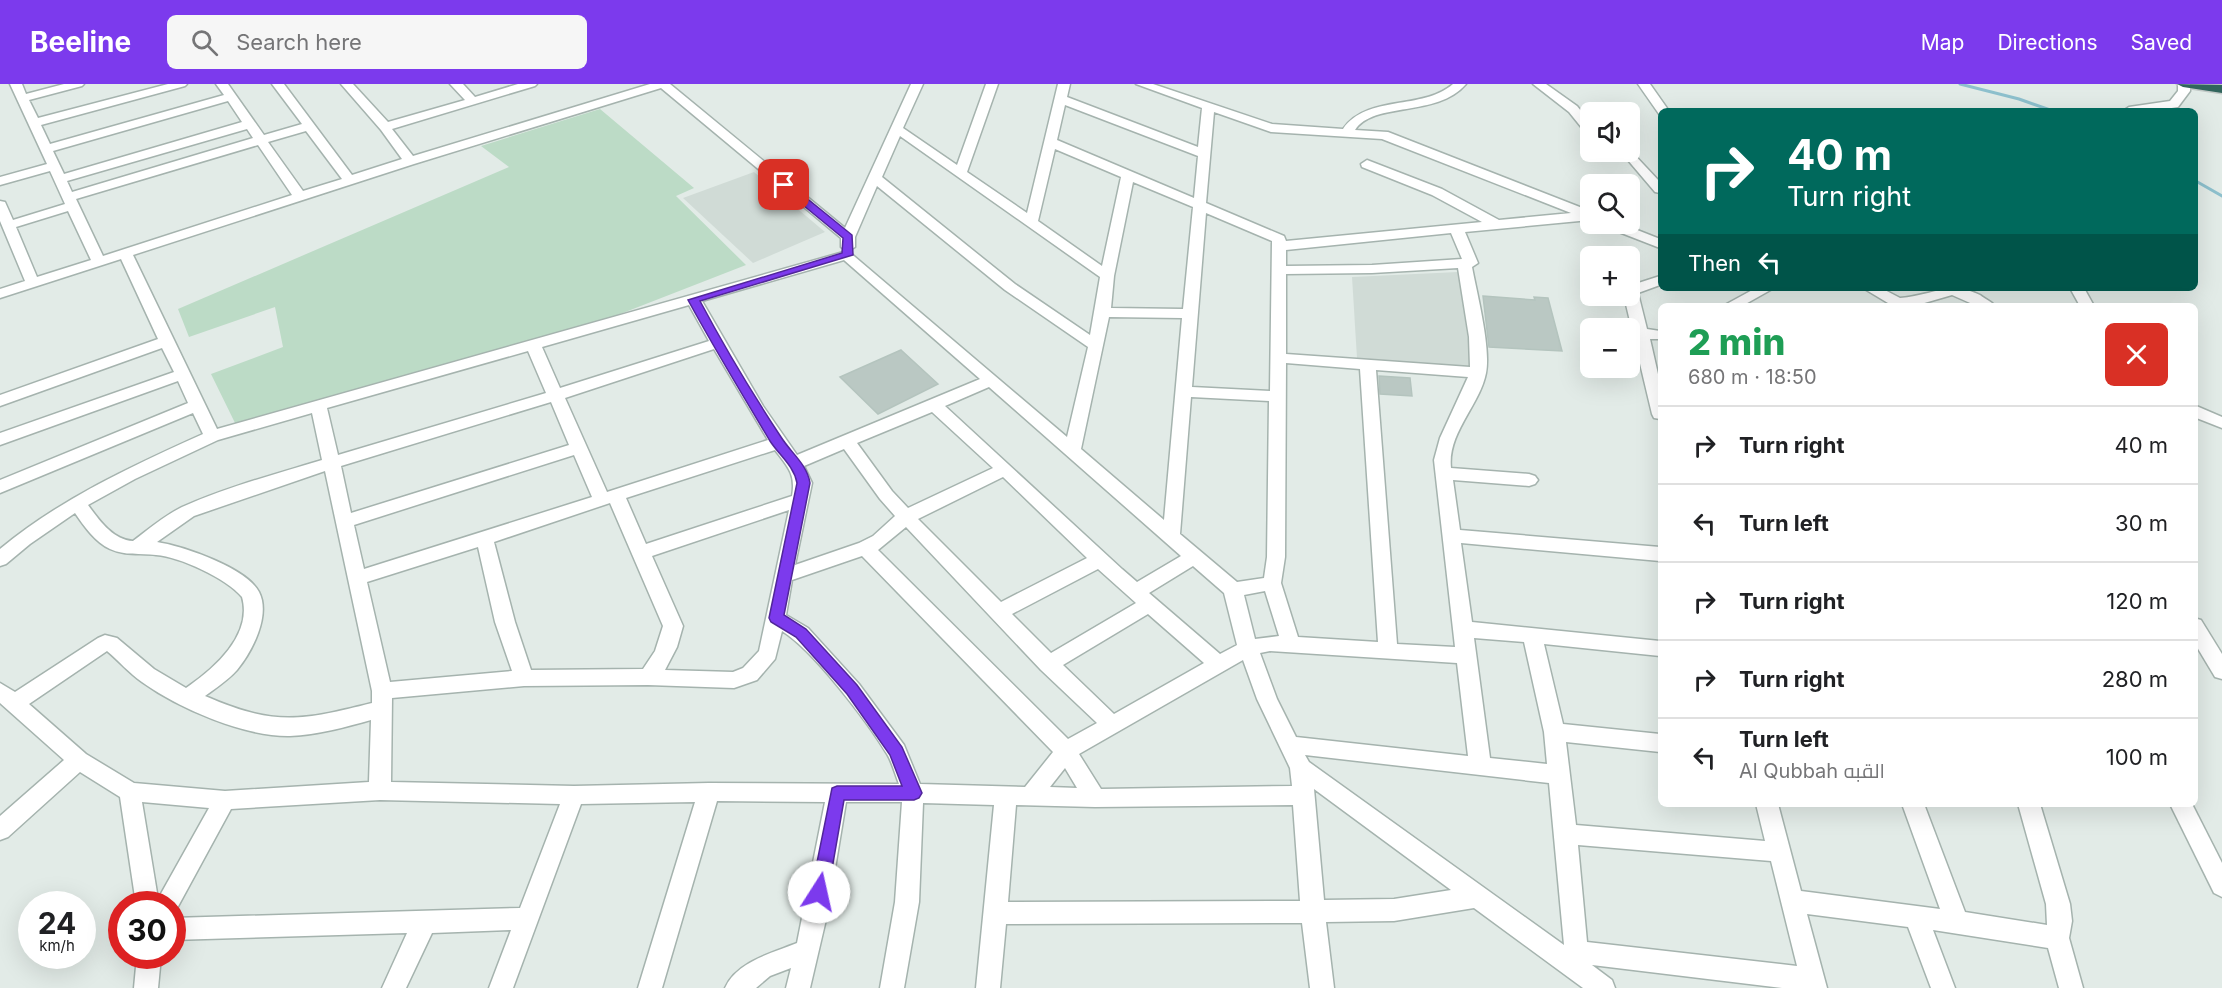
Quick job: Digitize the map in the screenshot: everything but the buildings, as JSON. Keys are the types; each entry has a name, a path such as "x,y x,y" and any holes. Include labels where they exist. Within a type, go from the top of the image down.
{"highway":[{"path":"2183,84 2222,89"}],"street":[{"path":"17,84 99,263"},
{"path":"23,98 78,84"},
{"path":"34,123 181,84"},
{"path":"223,84 300,197"},
{"path":"278,84 350,181"},
{"path":"347,84 386,127 410,161"},
{"path":"456,84 472,100"},
{"path":"386,127 531,84"},
{"path":"0,294 410,161 662,84 848,246 990,381 1233,590 1248,648 1267,699 1292,745 1301,768 1313,913 1322,988"},
{"path":"4,553 77,504 130,475 212,436 694,300 848,246 896,128 917,84"},
{"path":"960,172 992,84"},
{"path":"1031,223 1064,84"},
{"path":"1142,84 1271,128 1372,133 1396,139 1580,212"},
{"path":"1348,131 1351,123 1362,115 1443,98 1460,84"},
{"path":"1539,84 1573,109 1580,118"},
{"path":"1644,84 1661,108"},
{"path":"2148,108 2174,104 2184,91 2183,84"},
{"path":"46,149 230,97"},
{"path":"1061,99 1204,154"},
{"path":"1190,102 1206,124"},
{"path":"1171,536 1208,108"},
{"path":"1206,124 1227,114"},
{"path":"60,178 249,124"},
{"path":"9,225 70,201 309,126"},
{"path":"896,128 1107,276"},
{"path":"1050,142 1279,239 1276,557 1272,584 1291,644"},
{"path":"1636,162 1658,186"},
{"path":"1367,164 1437,192 1495,224"},
{"path":"0,181 54,166"},
{"path":"1072,452 1103,312 1107,276 1128,175"},
{"path":"875,178 974,258 1067,328 1095,345"},
{"path":"0,205 33,284"},
{"path":"1280,246 1580,217"},
{"path":"1279,270 1372,269 1471,263 1455,228"},
{"path":"1639,234 1658,241"},
{"path":"0,249 16,244"},
{"path":"126,255 212,436"},
{"path":"1464,263 1474,326 1478,373 1444,445 1443,472 1468,656 1480,766"},
{"path":"1636,318 1631,291 1658,281"},
{"path":"1876,291 1898,303 1912,302 1949,291"},
{"path":"1956,291 1982,303"},
{"path":"1733,303 1745,292 1764,303"},
{"path":"694,300 717,343 778,443 801,472 803,483 768,654 750,674 734,680 648,676 524,678 382,700 330,722 276,728 247,721 188,697 152,678 118,648 105,643 7,697 79,760 130,792 225,800 380,791 574,795 709,792 914,793 1095,798 1304,795"},
{"path":"1103,312 1189,314"},
{"path":"1640,333 1658,335"},
{"path":"1640,336 1657,388"},
{"path":"0,401 167,341"},
{"path":"137,548 166,525 188,512 331,462 556,395 717,343"},
{"path":"533,345 578,448 641,553 673,626 665,653 648,676"},
{"path":"1279,358 1478,373"},
{"path":"1368,365 1388,650"},
{"path":"0,439 182,374"},
{"path":"795,463 990,381"},
{"path":"1184,392 1277,396"},
{"path":"0,487 198,405"},
{"path":"934,405 1100,560 1219,665"},
{"path":"319,407 346,521 382,700 380,791"},
{"path":"2198,412 2222,423"},
{"path":"847,441 886,495 906,517 1048,664 1113,726"},
{"path":"358,578 485,540 608,496 778,443"},
{"path":"346,521 578,448"},
{"path":"784,576 866,548 879,541 906,517 1005,469"},
{"path":"1443,472 1529,480"},
{"path":"641,553 800,500"},
{"path":"77,504 95,526 115,543 137,548 162,549 174,553 228,576 252,595 254,613 232,662 209,683 188,697"},
{"path":"1450,536 1658,554"},
{"path":"485,540 505,622 524,678"},
{"path":"866,548 1066,751 1095,798"},
{"path":"1048,664 1143,598 1195,556"},
{"path":"999,612 1100,560"},
{"path":"1233,590 1272,584"},
{"path":"776,618 801,633 852,690 897,751 914,793 907,902 892,988"},
{"path":"1463,629 1658,648"},
{"path":"2198,632 2222,671"},
{"path":"1533,635 1554,732 1560,776 1576,960"},
{"path":"1031,796 1066,751 1248,648 1270,643 1468,656"},
{"path":"1554,732 1658,743"},
{"path":"1292,745 1560,776"},
{"path":"0,830 79,760"},
{"path":"1301,768 1476,897 1576,960 1602,988"},
{"path":"130,792 145,891"},
{"path":"650,988 709,792"},
{"path":"798,988 816,911 837,793"},
{"path":"501,988 574,795"},
{"path":"988,988 1006,796"},
{"path":"173,891 225,800"},
{"path":"1576,960 1814,984 1768,807"},
{"path":"1914,807 1958,922"},
{"path":"2030,807 2058,904 2060,921 2057,939 2071,988"},
{"path":"2182,807 2222,886"},
{"path":"1566,834 1780,852"},
{"path":"995,913 1313,913 1394,910 1476,897"},
{"path":"1793,902 1958,922 2057,939"},
{"path":"1916,917 1943,988"},
{"path":"186,929 424,924 528,919"},
{"path":"394,988 424,924"},
{"path":"737,988 762,968 806,951"},
{"path":"146,988 147,969"}],"shaded area":[{"path":"754,172 825,232 753,263 683,198"},
{"path":"1458,272 1472,367 1357,358 1352,277"}],"green space":[{"path":"600,109 694,188 676,196 746,265 615,316 237,427 211,374 283,347 275,307 189,337 178,309 509,167 481,146"}],"waterway":[{"path":"1960,84 2044,108"},
{"path":"2198,182 2222,196"}],"route":[{"path":"784,185 848,237 848,255 694,300 717,343 778,443 801,472 803,483 776,618 801,633 852,690 897,751 914,793 837,793 819,892"}]}
